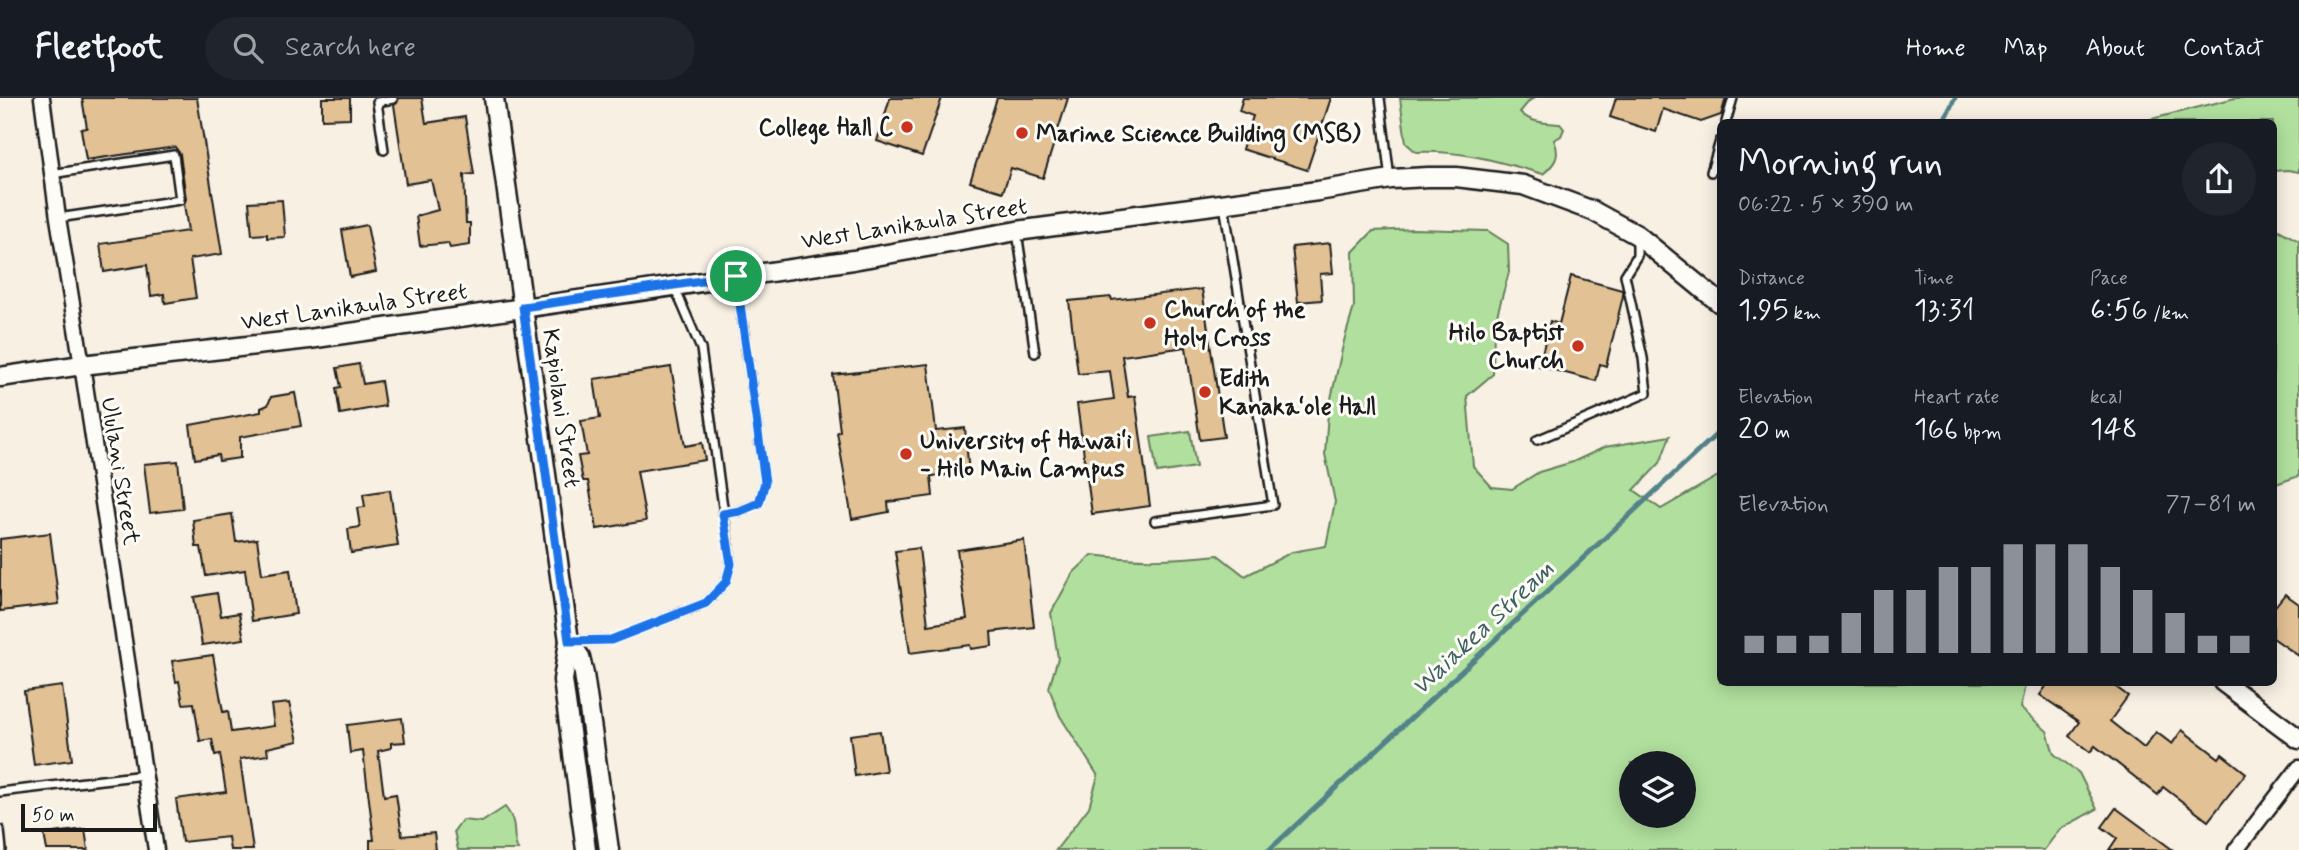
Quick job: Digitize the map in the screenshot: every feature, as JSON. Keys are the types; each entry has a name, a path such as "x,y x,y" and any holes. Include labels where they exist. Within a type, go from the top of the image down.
{"street":[{"name":"Ululani Street","path":"43,98 51,174 156,850"},
{"name":"Kapiolani Street","path":"494,98 569,641 563,680 586,850"},
{"name":"West Lanikaula Street","path":"0,377 309,338 853,260 1017,231 1391,179 1456,177 1523,185 1593,211 1637,235 1717,301"},
{"name":"Kapiolani Street","path":"569,641 580,657 584,674 609,850"},
{"path":"2228,686 2299,739"},
{"path":"2236,850 2299,768"}],"lane":[{"path":"1380,98 1391,179"},
{"path":"1727,119 1733,98"},
{"path":"384,150 377,100 393,99"},
{"path":"1711,172 1717,151"},
{"path":"51,174 174,155 180,200 58,218"},
{"path":"1155,521 1273,505 1223,204"},
{"path":"1017,231 1035,353"},
{"path":"1537,440 1647,393 1643,358 1625,275 1637,256 1637,235"},
{"path":"723,514 759,503 765,482 736,276"},
{"path":"569,641 611,640 706,603 726,582 731,564 701,349 674,285"},
{"path":"0,792 145,775"},
{"path":"0,830 2,850"}],"green space":[{"path":"1400,98 1535,98 1520,112 1533,120 1560,124 1564,129 1561,136 1554,140 1556,159 1543,174 1465,155 1416,152 1406,143"},
{"path":"2235,98 2299,98 2299,172 2277,171 2277,119 2152,119"},
{"path":"2277,229 2299,241 2299,476 2277,484"},
{"path":"1373,231 1488,231 1508,244 1509,272 1494,326 1493,374 1467,396 1473,466 1492,487 1512,489 1539,472 1573,462 1605,447 1670,436 1660,463 1634,490 1661,509 1717,477 1717,686 2025,686 2020,708 2047,731 2054,754 2079,773 2097,809 2060,829 2044,850 1056,850 1089,807 1098,776 1060,716 1049,688 1058,658 1051,613 1073,573 1092,555 1155,559 1218,555 1245,576 1292,552 1326,546 1335,502 1325,454 1328,412 1354,307 1353,252"},
{"path":"1190,431 1196,467 1157,473 1151,437"},
{"path":"505,807 514,824 518,850 458,850 454,831 462,820 482,822"}],"building":[{"path":"82,98 197,98 222,254 190,259 196,298 165,303 164,294 151,296 147,265 104,272 100,244 188,231 184,204 186,199 180,154 175,147 86,160 81,129 87,128"},
{"path":"322,98 350,98 350,118 322,119"},
{"path":"399,98 422,98 426,123 465,117 474,174 464,175 466,223 470,223 470,245 450,248 448,243 420,246 416,216 438,210 431,180 406,184 394,105"},
{"name":"College Hall C","path":"890,98 942,98 922,156 877,141"},
{"name":"Marine Science Building (MSB)","path":"997,98 1068,98 1043,178 1011,168 1003,192 970,182"},
{"path":"1243,98 1331,98 1307,170 1242,149 1253,116 1239,111"},
{"path":"1616,98 1726,98 1721,115 1701,122 1663,109 1656,132 1610,117"},
{"path":"282,200 285,237 252,235 249,202"},
{"path":"367,225 376,272 350,277 342,230"},
{"path":"1330,243 1333,273 1320,274 1322,300 1298,302 1292,247"},
{"name":"Hilo Baptist Church","path":"1571,276 1622,290 1623,296 1606,366 1600,364 1596,381 1539,366 1550,321 1559,324"},
{"path":"1202,289 1224,437 1200,440 1186,347 1122,356 1128,397 1135,396 1150,506 1092,514 1077,404 1114,399 1110,371 1078,374 1069,301 1111,297 1112,300"},
{"path":"359,364 363,384 381,381 385,406 340,414 336,388 341,387 337,368"},
{"path":"928,364 936,431 965,428 969,474 931,476 933,496 888,502 889,512 852,519 837,432 840,431 833,375"},
{"path":"671,367 685,446 702,443 705,460 637,471 646,521 597,529 588,481 583,481 578,456 587,455 581,421 600,418 594,379"},
{"path":"295,393 301,426 240,437 240,458 219,461 218,455 195,459 190,425 261,412 261,408 268,405 271,397"},
{"path":"178,461 183,509 150,513 144,464"},
{"path":"390,490 398,546 351,553 348,529 360,527 357,508 365,507 363,494"},
{"path":"232,514 236,542 257,539 262,574 290,570 296,614 252,621 245,570 206,576 201,547 196,547 193,520"},
{"path":"50,533 59,604 0,611 0,539"},
{"path":"1024,540 1034,627 991,632 992,646 971,649 970,645 910,653 895,551 919,548 928,625 967,619 957,550"},
{"path":"217,593 221,616 239,613 244,639 202,645 194,597"},
{"path":"2285,594 2299,604 2299,656 2277,641 2277,604"},
{"path":"213,655 223,712 228,711 231,732 274,726 271,705 289,703 298,741 267,748 268,755 240,759 253,850 230,850 228,837 182,842 176,799 226,792 220,754 215,755 212,739 200,741 194,703 183,704 172,661"},
{"path":"62,686 72,760 34,765 24,691"},
{"path":"2046,686 2114,686 2128,696 2110,721 2144,748 2156,732 2172,744 2182,730 2219,758 2222,754 2246,773 2208,821 2163,787 2158,795 2095,746 2090,752 2069,736 2079,722 2040,695"},
{"path":"402,718 405,742 391,743 391,748 378,751 384,796 396,794 402,836 434,833 436,850 370,850 370,840 374,840 363,751 350,753 347,725"},
{"path":"880,731 886,771 855,776 850,735"},
{"path":"2116,808 2173,850 2109,850 2117,838 2102,827"},
{"path":"85,829 88,850 47,850 44,834"}],"waterway":[{"name":"Waiakea Stream","path":"1944,119 1955,98"},
{"name":"Waiakea Stream","path":"1269,850 1717,434"}],"place":[{"name":"College Hall C","path":"907,127"},
{"name":"Marine Science Building (MSB)","path":"1022,133"},
{"name":"Church of the Holy Cross","path":"1150,323"},
{"name":"Hilo Baptist Church","path":"1578,346"},
{"name":"Edith Kanaka‘ole Hall","path":"1205,392"},
{"name":"University of Hawaiʻi - Hilo Main Campus","path":"906,454"}],"route":[{"path":"736,276 765,482 759,503 723,514 731,564 726,582 706,603 611,640 569,641 523,307 736,276"}]}
